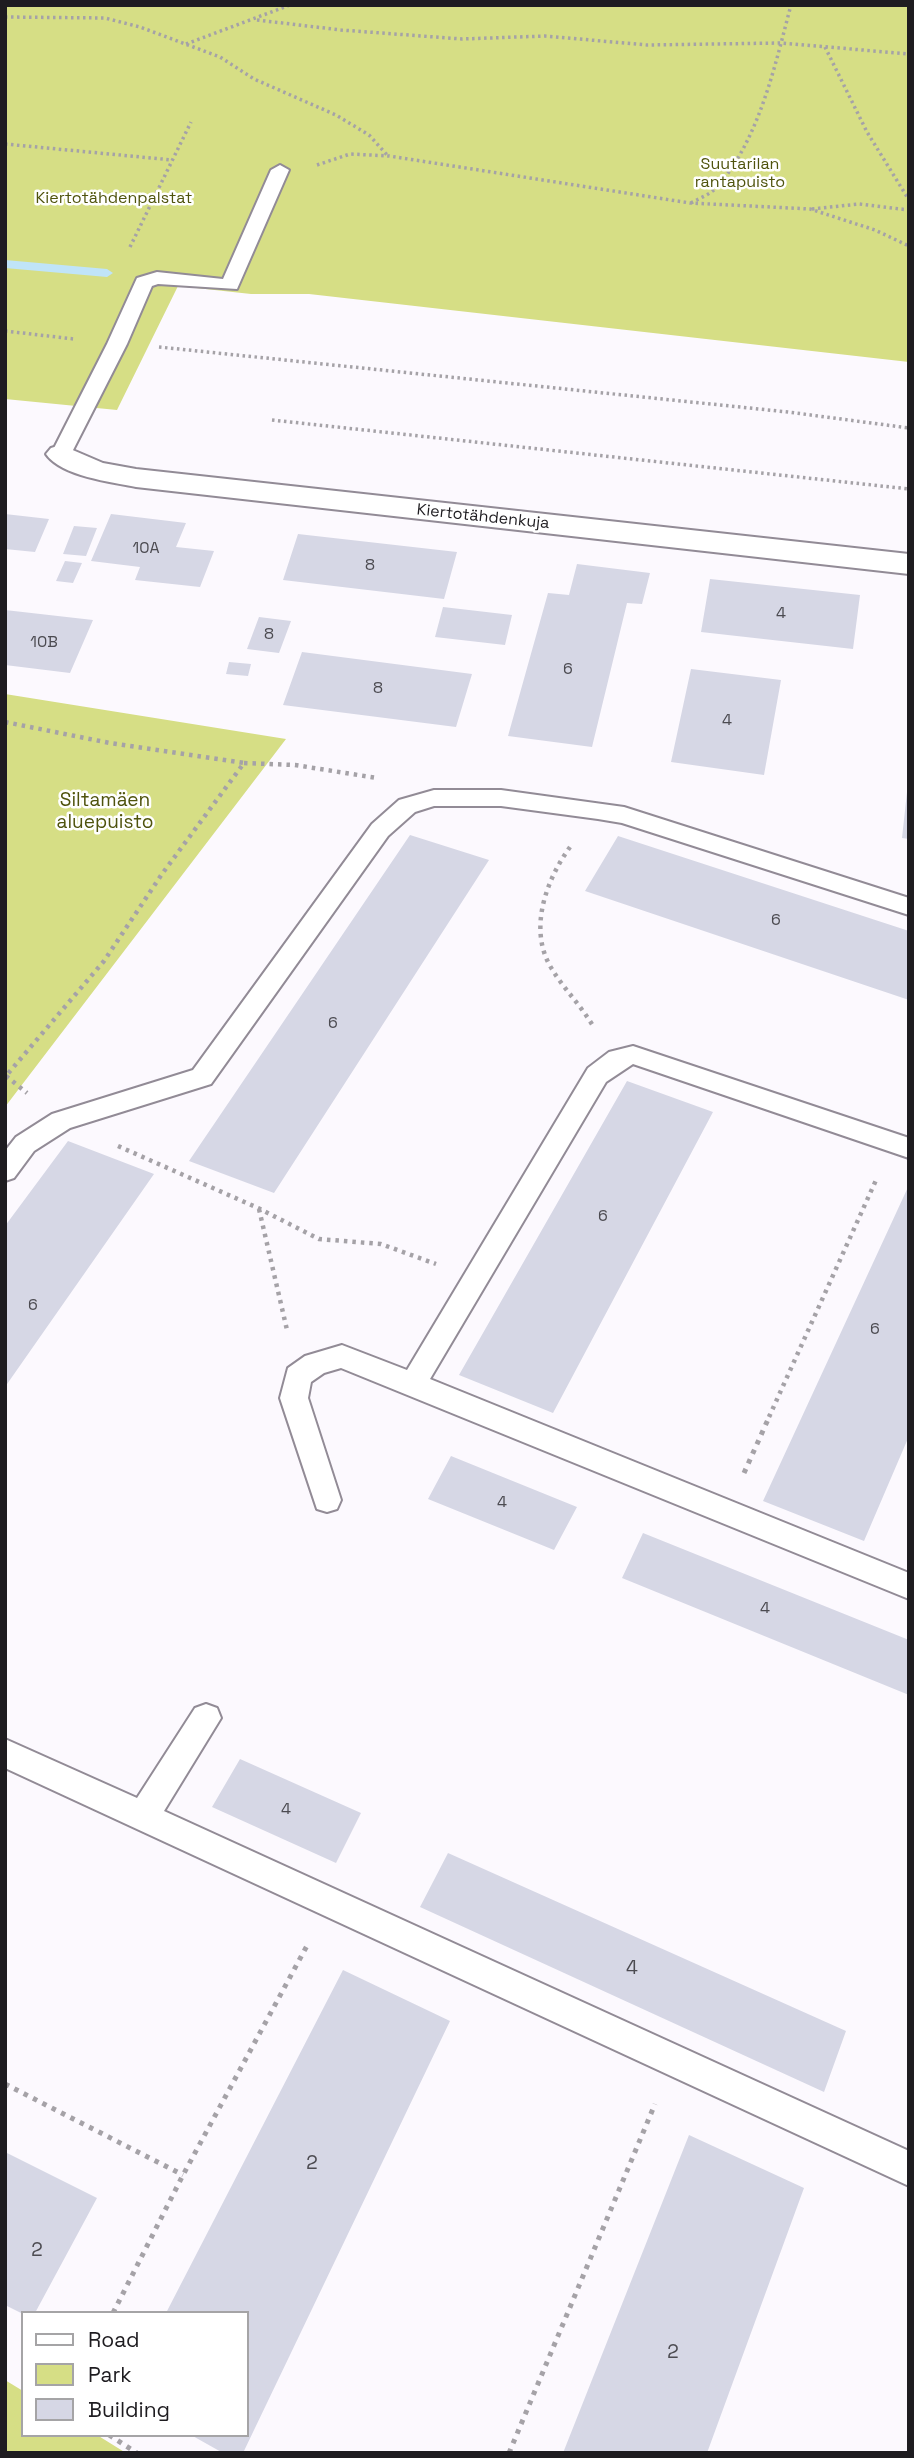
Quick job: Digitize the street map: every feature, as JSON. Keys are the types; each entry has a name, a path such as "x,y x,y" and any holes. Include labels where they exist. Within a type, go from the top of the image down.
{"street":[{"name":"Kiertotähdenkuja","path":"61,454 95,470 136,478 909,564"}],"lane":[{"path":"61,454 117,344 144,282 157,278 230,285 280,170"},
{"path":"5,1171 25,1144 61,1121 202,1077 380,830 407,806 434,797 501,798 624,815 909,907"},
{"path":"413,1384 597,1075 614,1061 633,1055 909,1148"},
{"path":"327,1500 294,1398 298,1376 315,1364 342,1356 909,1586"},
{"path":"142,1817 206,1718"},
{"path":"5,1753 909,2169"}],"path":[{"path":"186,44 257,20 290,5"},
{"path":"690,203 717,188 743,148 781,43 791,5"},
{"path":"5,17 105,18 140,27 220,57 254,79 336,115 369,135 389,156"},
{"path":"257,20 341,30 462,39 545,36 647,44 781,43 909,54"},
{"path":"824,46 867,132 909,200"},
{"path":"125,256 191,122"},
{"path":"5,144 172,160"},
{"path":"280,170 302,170 349,154 389,156 690,203 810,209 859,204 909,210"},
{"path":"810,209 875,230 909,246"},
{"path":"5,331 788,412 909,428"},
{"path":"272,420 909,489"},
{"path":"5,722 110,743 244,763 285,764 387,779 434,797"},
{"path":"5,1077 104,961 162,874 244,763"},
{"path":"598,811 562,856 544,895 541,929 547,961 582,1006 614,1061"},
{"path":"61,1121 258,1208 319,1239 381,1244 476,1279"},
{"path":"726,1512 879,1172"},
{"path":"258,1208 298,1376"},
{"path":"114,2311 183,2175 329,1904"},
{"path":"509,2453 673,2061"},
{"path":"5,2084 183,2175"},
{"path":"111,2437 137,2453"}],"green space":[{"name":"Suutarilan rantapuisto","path":"5,5 909,5 909,362 309,294 251,294 178,286 117,410 5,399"},
{"name":"Siltamäen aluepuisto","path":"5,694 286,739 5,1107"},
{"path":"5,2380 21,2390 21,2437 100,2437 126,2453 5,2453"}],"building":[{"path":"5,514 49,519 35,552 5,549"},
{"path":"111,514 186,523 176,547 214,551 200,587 135,580 140,567 91,561"},
{"path":"74,526 97,528 86,556 63,554"},
{"path":"298,534 457,552 444,599 283,580"},
{"path":"65,561 82,563 73,583 56,581"},
{"path":"577,564 650,573 642,604 627,603 592,747 508,736 548,593 569,595"},
{"path":"710,579 860,595 853,649 701,632"},
{"path":"443,607 512,615 505,645 435,637"},
{"path":"5,610 93,620 70,673 5,665"},
{"path":"259,617 291,621 279,653 247,649"},
{"path":"302,652 472,674 456,727 283,705"},
{"path":"229,662 251,664 248,676 226,674"},
{"path":"691,669 781,680 764,775 671,762"},
{"path":"909,792 909,839 902,838"},
{"path":"410,835 489,860 274,1193 189,1161"},
{"path":"618,836 909,931 909,1000 585,891"},
{"path":"627,1081 713,1112 553,1413 459,1375"},
{"path":"68,1141 154,1174 5,1387 5,1226"},
{"path":"909,1185 909,1436 864,1541 763,1501"},
{"path":"451,1456 577,1507 554,1550 428,1499"},
{"path":"643,1533 909,1640 909,1695 622,1578"},
{"path":"240,1759 361,1813 336,1863 212,1807"},
{"path":"448,1853 846,2031 824,2092 420,1907"},
{"path":"343,1970 450,2021 243,2453 223,2453 195,2437 248,2437 248,2311 167,2311"},
{"path":"689,2135 804,2188 707,2453 563,2453"},
{"path":"5,2152 97,2198 36,2311 21,2313 5,2305"}],"waterway":[{"path":"5,264 107,273"}],"park label":[{"name":"Kiertotähdenpalstat","path":"114,199"}]}
